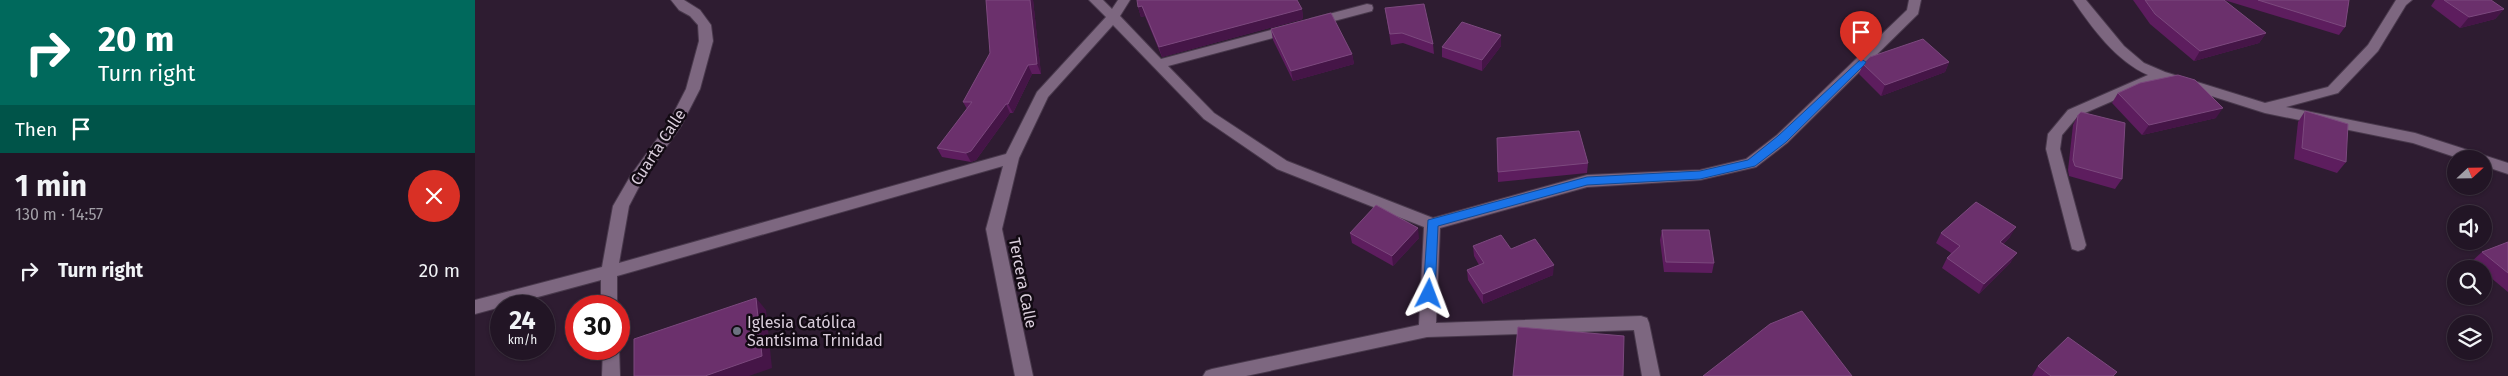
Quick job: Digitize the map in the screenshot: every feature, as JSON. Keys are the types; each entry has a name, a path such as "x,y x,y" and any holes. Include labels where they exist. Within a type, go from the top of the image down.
{"street":[{"name":"Cuarta Calle","path":"609,295 609,272 621,206 636,180 674,126 693,89 706,41 704,25 695,13 677,0"},
{"path":"1095,0 1209,116 1282,165 1432,224 1587,181 1700,175 1751,163 1782,139 1913,11 1915,0"},
{"name":"Tercera Calle","path":"1024,376 994,229 1012,158 1042,95 1113,17 1124,0"},
{"path":"2079,0 2119,49 2139,66 2160,75 2265,108 2415,138 2451,150"},
{"path":"2265,108 2333,90 2373,48 2401,2 2406,0"},
{"path":"1159,64 1367,8"},
{"path":"2078,245 2053,149 2055,134 2073,113 2160,75"},
{"path":"475,307 609,272 1012,158"},
{"path":"2493,164 2508,169"},
{"path":"1427,330 1432,224"},
{"path":"1212,376 1427,330 1641,324 1651,376"},
{"path":"611,360 611,376"}],"building":[{"path":"986,0 1030,0 1037,64 1028,65 1008,104 1006,104 971,151 966,153 937,148 972,102 963,102 990,53"},
{"path":"1137,0 1297,0 1302,9 1159,47 1142,6 1138,7"},
{"path":"2145,0 2224,0 2266,33 2200,51 2155,14"},
{"path":"2258,0 2349,0 2345,27"},
{"path":"2444,0 2491,0 2504,9 2469,17"},
{"path":"1424,4 1433,44 1402,33 1390,34 1385,8"},
{"path":"1331,13 1352,54 1291,71 1271,29"},
{"path":"1462,22 1501,35 1482,60 1442,47"},
{"path":"1923,39 1949,62 1885,85 1863,64 1870,57"},
{"path":"2178,75 2195,80 2223,108 2149,125 2118,93 2140,83"},
{"path":"2305,111 2348,124 2346,162 2302,148"},
{"path":"2081,112 2125,123 2122,179 2075,166 2073,160 2078,115"},
{"path":"1579,131 1588,163 1498,172 1497,138"},
{"path":"1976,202 2016,227 2000,242 2017,253 1984,284 1947,258 1960,246 1941,233"},
{"path":"1376,205 1418,228 1392,256 1350,233"},
{"path":"1662,230 1709,230 1714,263 1666,262"},
{"path":"1501,235 1511,249 1535,239 1554,265 1483,294 1467,270 1484,263 1473,246"},
{"path":"2508,242 2508,273 2482,252 2492,250 2492,248"},
{"name":"Iglesia Católica Santísima Trinidad","path":"756,298 762,356 705,376 634,376 634,339"},
{"path":"1802,311 1852,376 1703,376 1770,324"},
{"path":"1518,327 1624,336 1623,376 1513,376"},
{"path":"2068,337 2117,372 2113,376 2051,376 2038,366"}],"place":[{"name":"Iglesia Católica Santísima Trinidad","path":"737,331"}],"route":[{"path":"1429,294 1432,224 1587,181 1700,175 1751,163 1782,139 1861,62"}]}
